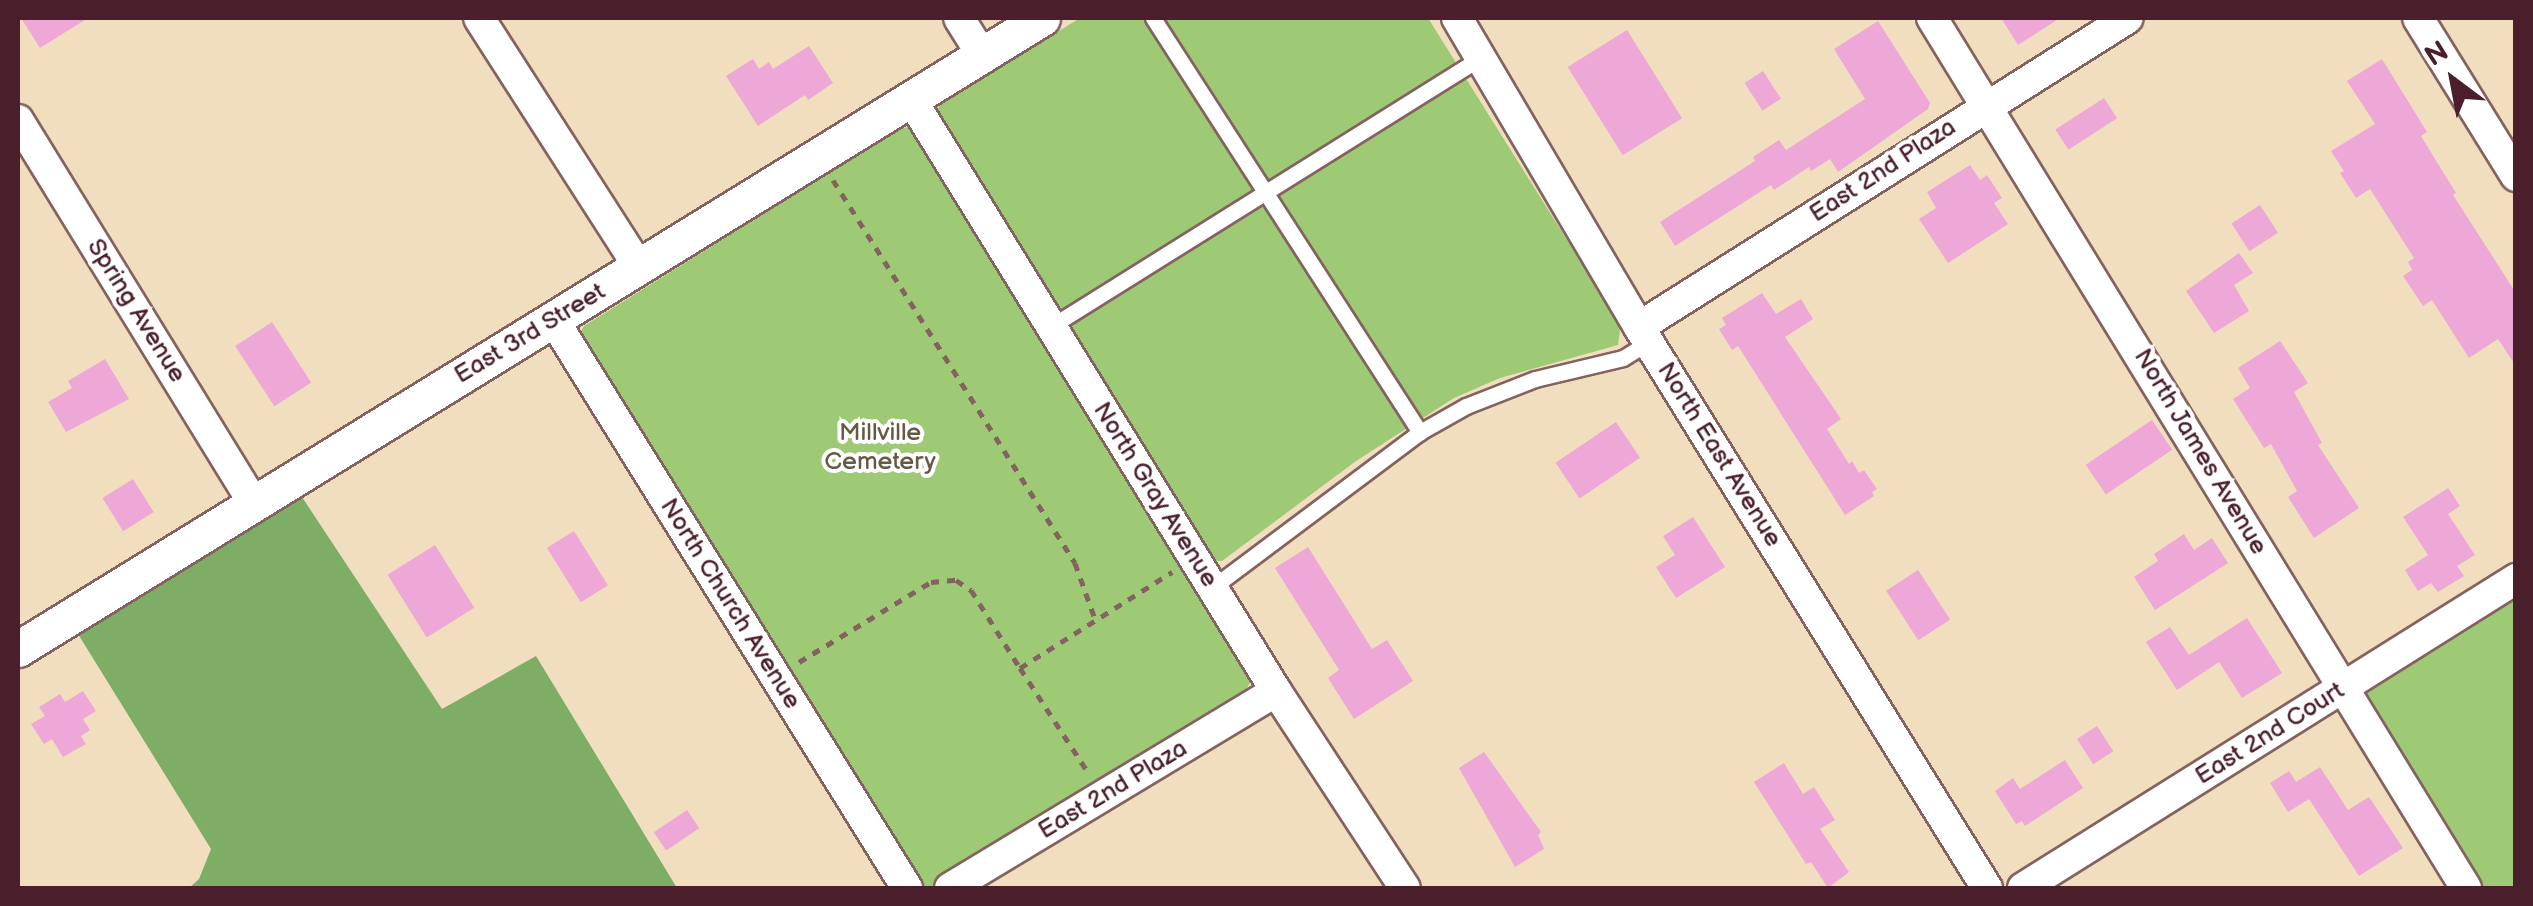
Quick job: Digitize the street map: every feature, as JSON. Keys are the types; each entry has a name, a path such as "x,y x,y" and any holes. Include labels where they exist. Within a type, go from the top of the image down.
{"street":[{"path":"479,18 639,267"},
{"path":"959,18 982,54"},
{"name":"East 3rd Street","path":"18,649 1042,18"},
{"name":"North East Avenue","path":"1456,18 1644,335 1987,888"},
{"name":"North James Avenue","path":"1932,18 2466,888"},
{"name":"East 2nd Plaza","path":"1644,335 1987,104 2128,18"},
{"path":"2418,18 2516,176"},
{"name":"North Gray Avenue","path":"911,99 1276,692 1404,888"},
{"name":"Spring Avenue","path":"18,120 254,502"},
{"name":"North Church Avenue","path":"553,320 907,888"},
{"name":"East 2nd Court","path":"2024,888 2516,579"},
{"name":"East 2nd Plaza","path":"950,888 1276,692"}],"lane":[{"path":"1152,18 1420,432"},
{"path":"1050,328 1482,57"},
{"name":"East 2nd Plaza","path":"1213,587 1420,432 1500,393 1622,358 1644,335"}],"path":[{"path":"818,156 1075,563 1095,618"},
{"path":"1020,668 1195,558"},
{"path":"775,677 931,582 956,580 972,590 1104,796"}],"green space":[{"path":"1080,18 1428,18 1614,315 1620,329 1618,345 1500,378 1454,398 1356,461 1222,561 1214,561 935,113 940,105"},
{"name":"Millville Cemetery","path":"910,127 1252,679 1244,694 930,888 921,885 579,335 584,326 901,128"},
{"path":"300,494 442,709 536,656 677,888 189,888 199,879 211,849 78,634"},
{"path":"2515,598 2515,888 2483,888 2365,693"}],"building":[{"path":"21,18 88,18 40,48"},
{"path":"2001,18 2060,18 2018,45"},
{"path":"1878,21 1930,103 1928,109 1838,172 1830,159 1811,171 1809,167 1774,190 1771,185 1675,246 1660,222 1755,161 1753,157 1779,140 1786,150 1865,99 1834,49"},
{"path":"1627,30 1682,118 1623,155 1568,67"},
{"path":"809,46 833,83 808,100 805,95 758,126 726,76 753,59 759,69 769,62 773,69"},
{"path":"2382,59 2427,132 2421,136 2456,193 2453,195 2516,293 2516,366 2498,339 2469,358 2432,300 2423,306 2403,276 2412,270 2408,262 2414,258 2370,189 2356,198 2340,173 2344,171 2331,151 2375,124 2347,81"},
{"path":"1763,71 1781,99 1763,111 1745,83"},
{"path":"2104,98 2117,118 2068,150 2055,130"},
{"path":"1970,165 1980,180 1987,175 2002,198 1994,203 2008,224 1948,263 1919,219 1936,208 1927,192"},
{"path":"2260,205 2278,233 2249,251 2231,224"},
{"path":"2239,253 2253,273 2234,285 2249,311 2214,333 2186,291"},
{"path":"1762,293 1776,314 1801,299 1813,319 1785,337 1841,419 1827,429 1849,464 1852,461 1859,473 1864,470 1877,489 1872,492 1874,496 1845,515 1738,346 1732,350 1719,329 1726,325 1722,318"},
{"path":"272,322 311,382 274,406 235,346"},
{"path":"2280,341 2308,383 2294,392 2322,443 2318,445 2359,508 2314,538 2288,497 2297,491 2271,444 2264,448 2233,399 2250,388 2238,368"},
{"path":"105,359 129,399 66,432 48,402 72,388 68,381"},
{"path":"2152,420 2172,450 2106,495 2086,465"},
{"path":"1616,422 1640,458 1580,498 1555,463"},
{"path":"133,479 154,512 123,531 102,498"},
{"path":"2448,488 2460,506 2448,514 2475,555 2457,566 2464,576 2438,592 2431,583 2418,591 2405,570 2428,555 2403,517"},
{"path":"1693,517 1725,567 1676,598 1656,567 1675,555 1663,536"},
{"path":"574,531 608,585 581,602 547,548"},
{"path":"2184,534 2194,550 2212,538 2228,563 2155,610 2134,577 2158,561 2154,554"},
{"path":"435,545 474,608 427,637 388,575"},
{"path":"1308,547 1372,649 1387,640 1413,681 1354,719 1328,678 1339,670 1275,568"},
{"path":"1918,570 1950,619 1918,640 1886,591"},
{"path":"2247,618 2282,673 2242,698 2219,662 2177,690 2146,642 2170,627 2189,655"},
{"path":"83,691 96,711 83,719 90,730 81,736 86,744 63,757 52,739 44,744 31,724 45,716 39,707 60,694 65,702"},
{"path":"2097,726 2113,751 2093,764 2077,739"},
{"path":"1484,752 1541,832 1538,835 1544,849 1515,867 1459,768"},
{"path":"2065,760 2083,788 2025,826 2022,821 2016,824 1995,791 2013,778 2020,789"},
{"path":"1784,763 1803,794 1814,787 1835,820 1820,829 1849,872 1828,888 1811,862 1806,864 1754,782"},
{"path":"2320,767 2348,810 2369,797 2403,848 2359,876 2309,799 2288,812 2270,783 2289,771 2296,782"},
{"path":"687,810 699,828 666,851 654,832"}]}
